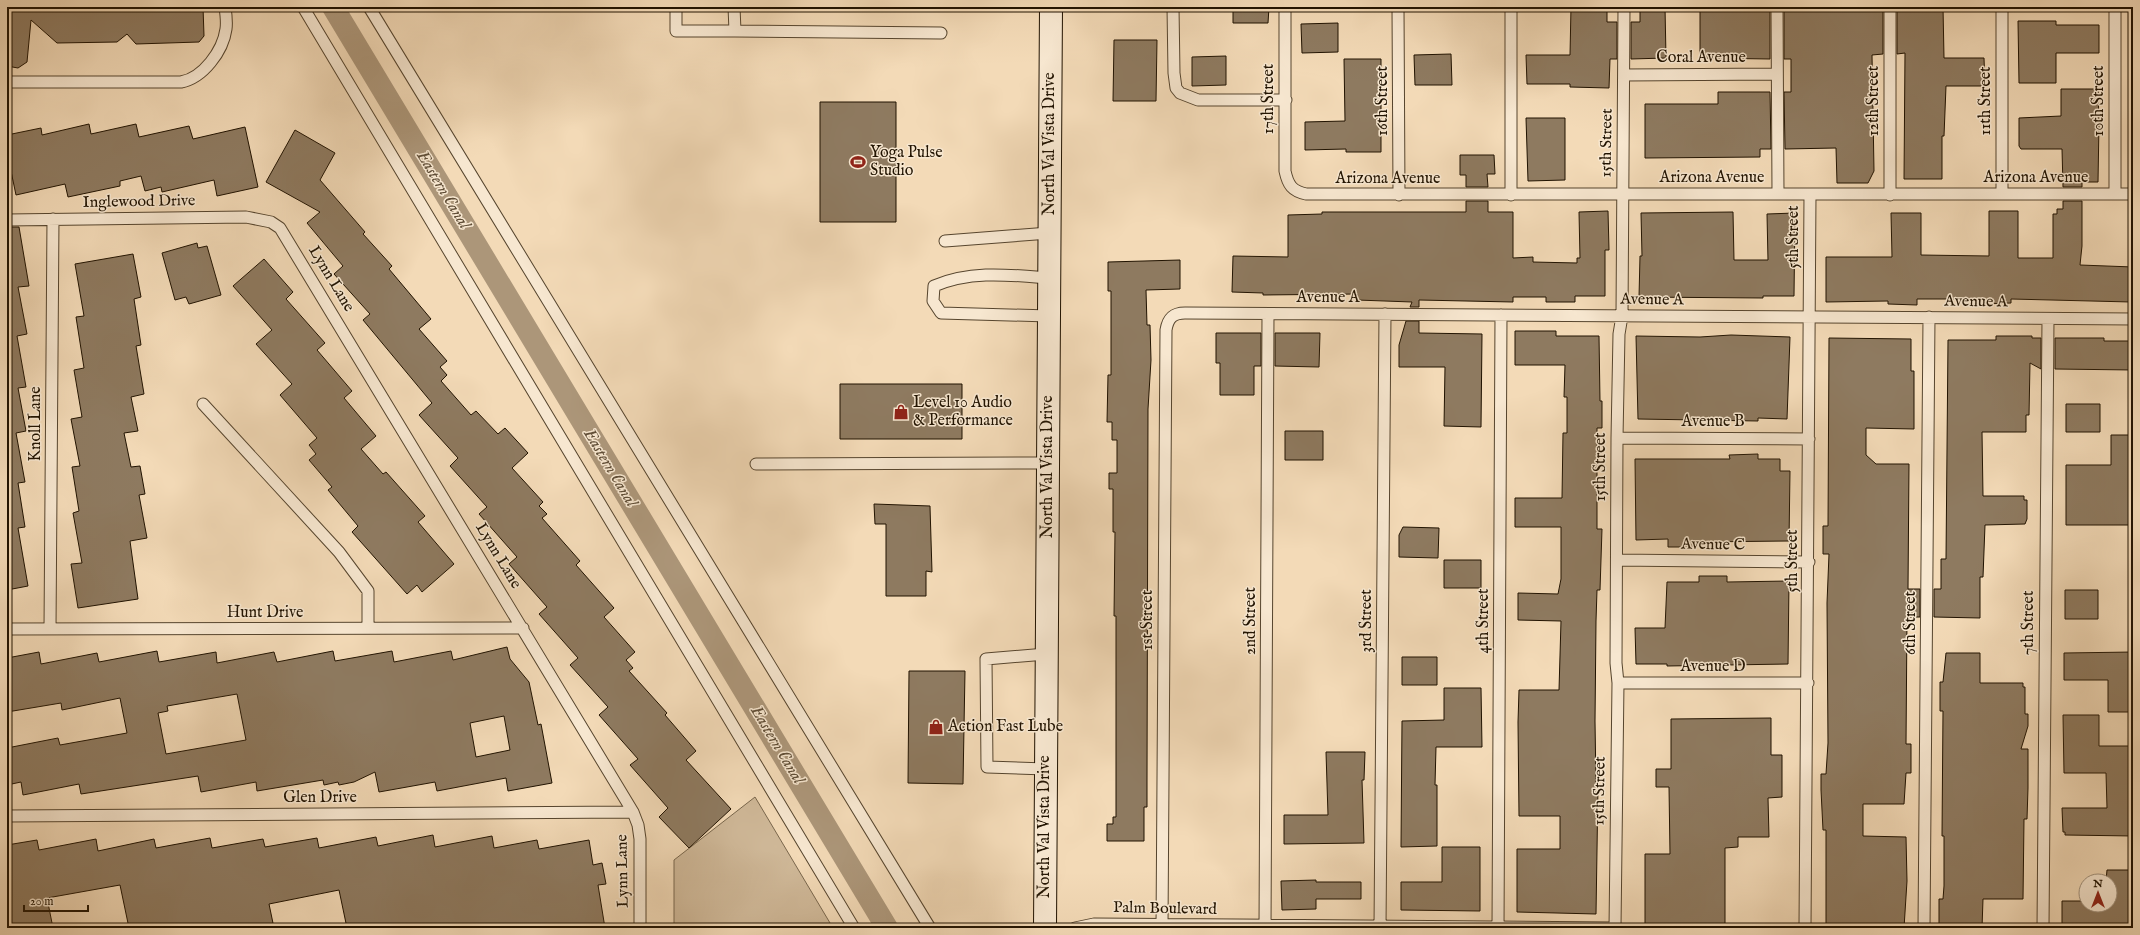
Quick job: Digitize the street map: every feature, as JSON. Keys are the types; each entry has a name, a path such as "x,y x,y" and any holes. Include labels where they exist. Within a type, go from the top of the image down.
{"main road":[{"name":"North Val Vista Drive","path":"1045,928 1051,7"}],"lane":[{"path":"7,82 173,82 191,80 200,75 223,40 226,30 225,7"},
{"path":"303,7 854,928"},
{"path":"369,7 930,928"},
{"path":"676,7 676,31 941,33"},
{"path":"734,7 735,31"},
{"path":"1173,7 1174,72 1176,88 1180,93 1198,100 1286,100"},
{"name":"17th Street","path":"1285,7 1285,171 1289,184 1293,189"},
{"name":"16th Street","path":"1398,7 1399,195"},
{"path":"1511,7 1511,195"},
{"name":"15th Street","path":"1615,928 1618,683 1616,663 1617,438 1619,334 1622,316 1624,7"},
{"name":"5th Street","path":"1777,7 1778,194"},
{"name":"12th Street","path":"1890,7 1890,195"},
{"name":"11th Street","path":"2002,7 2002,194"},
{"name":"10th Street","path":"2114,7 2114,194"},
{"name":"Coral Avenue","path":"1624,75 1777,74"},
{"name":"Arizona Avenue","path":"1293,189 1313,196 1623,194 2133,194"},
{"name":"5th Street","path":"1805,928 1809,562 1810,195"},
{"name":"Inglewood Drive","path":"7,220 246,217 271,222"},
{"name":"Knoll Lane","path":"50,629 53,219"},
{"name":"Lynn Lane","path":"271,222 280,228 287,237 633,812 638,825 640,839 640,928"},
{"path":"945,241 1049,233"},
{"path":"1049,278 982,275 952,278 934,286 933,301 941,313 1049,316"},
{"name":"Avenue A","path":"1171,317 1178,313 1185,313 2133,319"},
{"name":"2nd Street","path":"1265,927 1268,314"},
{"name":"3rd Street","path":"1380,927 1385,314"},
{"name":"4th Street","path":"1498,927 1502,315"},
{"name":"1st Street","path":"1162,926 1166,330 1167,322 1171,317"},
{"name":"6th Street","path":"1924,928 1929,318"},
{"name":"7th Street","path":"2043,928 2048,318"},
{"path":"203,404 339,552 368,591 368,628"},
{"name":"Avenue B","path":"1617,438 1809,439"},
{"path":"756,464 1048,463"},
{"name":"Avenue C","path":"1617,560 1809,562"},
{"name":"Hunt Drive","path":"7,629 523,628"},
{"path":"1046,654 986,659 987,767 1046,769"},
{"name":"Avenue D","path":"1618,683 1808,683"},
{"name":"Glen Drive","path":"7,816 633,812"},
{"name":"Palm Boulevard","path":"1075,928 1094,924 1265,927 1615,928"}],"shaded area":[{"path":"755,797 833,928 674,928 674,860"}],"building":[{"path":"7,7 203,7 204,36 199,42 136,44 127,34 117,42 57,43 31,20 27,62 18,68 7,66"},
{"path":"1233,7 1269,7 1268,23 1233,23"},
{"path":"1571,7 1607,7 1607,22 1617,22 1617,59 1610,59 1609,88 1570,87 1570,84 1527,84 1526,55 1570,55"},
{"path":"1640,7 1665,7 1666,58 1631,59 1631,22 1640,22"},
{"path":"1700,7 1770,7 1770,59 1700,58"},
{"path":"1784,7 1873,7 1873,10 1883,10 1883,54 1872,55 1874,171 1868,183 1837,183 1836,148 1785,149 1784,92 1791,92 1791,59 1784,59"},
{"path":"1907,7 1943,7 1944,58 1984,58 1985,86 1946,86 1944,136 1942,136 1942,179 1904,179 1905,53 1897,54 1897,10 1907,10"},
{"path":"2018,21 2056,21 2056,25 2099,25 2099,53 2056,53 2056,83 2019,83"},
{"path":"1338,23 1338,52 1302,53 1301,24"},
{"path":"1114,40 1157,40 1156,101 1113,101"},
{"path":"1451,54 1452,85 1415,85 1414,55"},
{"path":"1226,56 1226,85 1192,86 1192,57"},
{"path":"1344,59 1381,59 1381,152 1346,152 1346,149 1305,150 1305,122 1345,121"},
{"path":"2061,89 2098,89 2098,182 2082,182 2082,187 2063,187 2062,149 2021,149 2019,146 2019,118 2061,116"},
{"path":"1718,92 1770,92 1771,149 1760,149 1760,157 1645,158 1645,104 1718,104"},
{"name":"Yoga Pulse Studio","path":"820,102 896,102 896,222 820,222"},
{"path":"1526,118 1565,118 1565,180 1528,181"},
{"path":"89,124 91,134 136,124 139,137 189,126 193,139 245,127 258,187 217,196 214,180 162,192 161,187 145,191 141,176 120,181 120,186 68,197 65,184 16,195 7,152 7,135 41,128 42,135"},
{"path":"295,130 335,153 320,180 365,232 363,234 392,266 389,269 431,319 419,329 447,361 440,367 447,375 441,381 471,415 476,411 498,434 505,428 528,453 512,468 543,502 539,506 547,514 542,518 580,561 576,565 614,608 604,617 635,652 626,660 633,668 629,671 667,713 665,715 696,751 686,760 731,809 689,848 659,817 668,808 630,765 638,759 599,715 608,707 570,665 578,658 539,614 547,607 509,564 517,557 479,514 487,507 450,466 458,458 419,415 432,403 363,320 370,314 334,274 343,266 307,223 320,212 266,182"},
{"path":"1460,155 1494,155 1495,174 1487,174 1488,187 1466,187 1466,175 1460,175"},
{"path":"1466,201 1488,201 1488,212 1513,212 1513,258 1533,257 1533,262 1577,263 1577,258 1580,258 1579,212 1608,211 1609,250 1605,250 1605,296 1575,296 1575,302 1546,302 1546,297 1513,297 1513,302 1419,300 1419,307 1410,307 1412,302 1357,300 1357,294 1263,295 1263,293 1232,292 1233,256 1288,257 1288,215 1322,214 1322,212 1466,212"},
{"path":"2063,201 2082,201 2082,246 2080,265 2133,267 2133,301 2011,299 2011,303 1982,304 1982,299 1917,299 1917,305 1888,304 1888,301 1826,302 1826,257 1892,257 1891,213 1921,213 1921,255 1989,256 1989,211 2018,211 2018,258 2053,258 2053,214 2057,214 2057,209 2063,209"},
{"path":"1733,212 1734,260 1768,260 1767,214 1795,213 1794,296 1763,296 1763,298 1639,297 1640,256 1642,256 1641,213"},
{"path":"7,227 19,227 29,286 18,287 27,334 17,336 26,387 18,388 26,431 16,433 25,482 18,483 25,527 18,528 28,586 7,590"},
{"path":"197,243 198,248 207,246 221,295 189,304 186,297 175,300 162,253"},
{"path":"133,254 141,297 134,299 141,345 136,346 144,394 131,397 138,431 124,433 131,467 140,466 145,494 139,495 147,538 130,541 138,599 78,608 71,564 82,563 73,513 79,511 72,467 80,466 71,419 82,417 74,370 84,368 76,317 84,316 75,264"},
{"path":"264,259 293,292 286,299 325,343 317,350 352,391 344,398 376,436 361,449 383,474 386,472 425,516 418,522 454,564 422,592 417,585 407,594 352,532 358,526 328,490 332,487 309,460 316,454 309,445 317,438 280,395 292,384 256,344 272,330 233,286"},
{"path":"1180,260 1180,289 1146,290 1147,325 1150,325 1151,360 1148,409 1147,807 1144,807 1144,841 1107,841 1107,824 1113,824 1113,817 1116,817 1116,616 1114,616 1115,532 1113,532 1113,489 1109,489 1109,473 1117,473 1117,440 1112,440 1112,422 1107,422 1108,375 1111,375 1111,291 1108,291 1108,262"},
{"path":"1406,321 1419,321 1419,333 1482,334 1481,427 1444,426 1445,367 1399,367 1399,345"},
{"path":"1515,331 1556,331 1556,336 1599,336 1602,428 1597,428 1597,529 1602,529 1600,590 1597,590 1596,621 1595,721 1596,786 1598,786 1596,914 1517,912 1517,849 1560,849 1560,816 1519,816 1518,722 1519,690 1559,690 1561,621 1518,620 1518,593 1558,594 1561,579 1561,527 1515,527 1515,498 1562,498 1563,433 1567,433 1567,397 1564,397 1565,365 1515,365"},
{"path":"1216,333 1261,333 1261,366 1254,366 1254,395 1220,395 1220,363 1216,363"},
{"path":"1275,333 1320,333 1319,367 1275,366"},
{"path":"1731,335 1790,337 1787,419 1758,418 1758,421 1638,419 1636,336 1700,337"},
{"path":"1996,336 2032,336 2032,338 2041,338 2041,369 2030,363 2029,415 2026,415 2026,432 1982,432 1983,496 2024,496 2024,500 2027,500 2027,519 2025,524 1985,525 1983,577 1980,577 1980,618 1934,617 1934,589 1941,589 1941,559 1946,559 1948,340 1996,340"},
{"path":"1829,338 1911,339 1911,371 1914,371 1914,429 1866,428 1866,455 1876,464 1909,464 1908,589 1920,589 1920,617 1907,617 1906,744 1911,744 1911,773 1906,773 1904,804 1863,804 1863,836 1906,837 1907,881 1904,928 1826,927 1826,830 1823,830 1821,774 1826,774 1828,743 1827,603 1829,554 1823,554 1823,526 1828,526"},
{"path":"2055,338 2104,338 2104,341 2133,341 2133,370 2055,369"},
{"name":"Level 10 Audio & Performance","path":"840,384 962,384 962,439 840,439"},
{"path":"2066,404 2100,404 2100,432 2066,432"},
{"path":"1285,431 1323,431 1323,460 1285,460"},
{"path":"2111,435 2133,435 2133,525 2066,525 2066,465 2111,465"},
{"path":"1758,454 1758,459 1780,459 1780,471 1790,471 1789,541 1696,542 1696,547 1668,547 1668,539 1636,540 1635,459 1730,459 1729,455"},
{"path":"874,504 930,506 932,572 926,571 926,596 886,596 886,524 875,524"},
{"path":"1403,527 1439,528 1438,558 1399,557 1399,535"},
{"path":"1444,560 1481,560 1481,588 1444,588"},
{"path":"1699,576 1727,576 1727,582 1789,581 1788,664 1667,666 1667,664 1636,664 1635,628 1665,628 1667,582 1699,582"},
{"path":"2065,590 2098,590 2098,619 2065,619"},
{"path":"507,647 510,659 529,682 538,725 541,724 552,783 508,791 506,778 437,791 435,782 379,792 375,772 354,782 339,785 338,782 324,785 323,780 257,791 256,782 201,792 198,776 81,794 79,784 23,795 21,782 7,785 7,748 58,738 60,745 127,733 120,698 62,710 61,703 7,712 7,658 39,652 41,664 97,653 99,662 157,651 159,662 216,652 217,663 274,652 277,662 333,651 335,661 392,651 394,662 451,651 453,660","holes":["237,694 246,740 166,754 158,713 168,711 167,706","504,716 510,750 476,757 470,723"]},
{"path":"2133,652 2133,712 2108,712 2108,680 2064,680 2064,653"},
{"path":"1946,653 1980,653 1980,683 2023,683 2023,687 2025,687 2025,714 2028,714 2028,726 2021,749 2028,749 2028,788 2027,819 2024,819 2023,899 1983,899 1982,928 1939,928 1939,899 1943,899 1944,886 1944,836 1942,836 1943,711 1940,711 1940,682 1943,682"},
{"path":"1402,657 1437,657 1437,685 1402,685"},
{"name":"Action Fast Lube","path":"909,671 965,671 963,784 908,783"},
{"path":"1444,688 1481,688 1482,747 1436,747 1435,785 1437,785 1437,846 1401,847 1402,721 1444,720"},
{"path":"2063,715 2099,715 2099,746 2133,746 2133,836 2065,835 2065,832 2063,832 2062,808 2107,808 2106,773 2064,773"},
{"path":"1771,718 1771,755 1782,755 1782,797 1768,798 1769,837 1738,837 1738,847 1725,848 1725,928 1645,928 1645,854 1670,854 1669,787 1656,787 1656,769 1671,769 1671,719"},
{"path":"1326,752 1365,752 1364,780 1362,780 1364,843 1284,844 1284,815 1328,815"},
{"path":"433,835 435,847 492,836 494,848 537,840 539,849 589,840 593,865 602,863 606,884 598,885 605,928 347,928 339,890 269,904 274,928 129,928 120,885 47,898 53,928 7,928 7,845 37,840 39,850 96,839 98,851 154,839 156,848 210,838 212,848 263,839 265,847 317,838 319,848 376,837 378,846"},
{"path":"1442,847 1480,847 1480,911 1401,910 1401,882 1442,882"},
{"path":"2107,870 2133,870 2133,928 2062,928 2062,901 2078,901 2078,913 2118,913 2118,873 2107,873"},
{"path":"1316,880 1316,882 1361,882 1361,899 1316,899 1316,909 1282,910 1281,881"}],"waterway":[{"name":"Eastern Canal","path":"333,7 887,928"}],"place":[{"name":"Yoga Pulse Studio","path":"858,162"},
{"name":"Level 10 Audio & Performance","path":"901,412"},
{"name":"Action Fast Lube","path":"936,727"}]}
